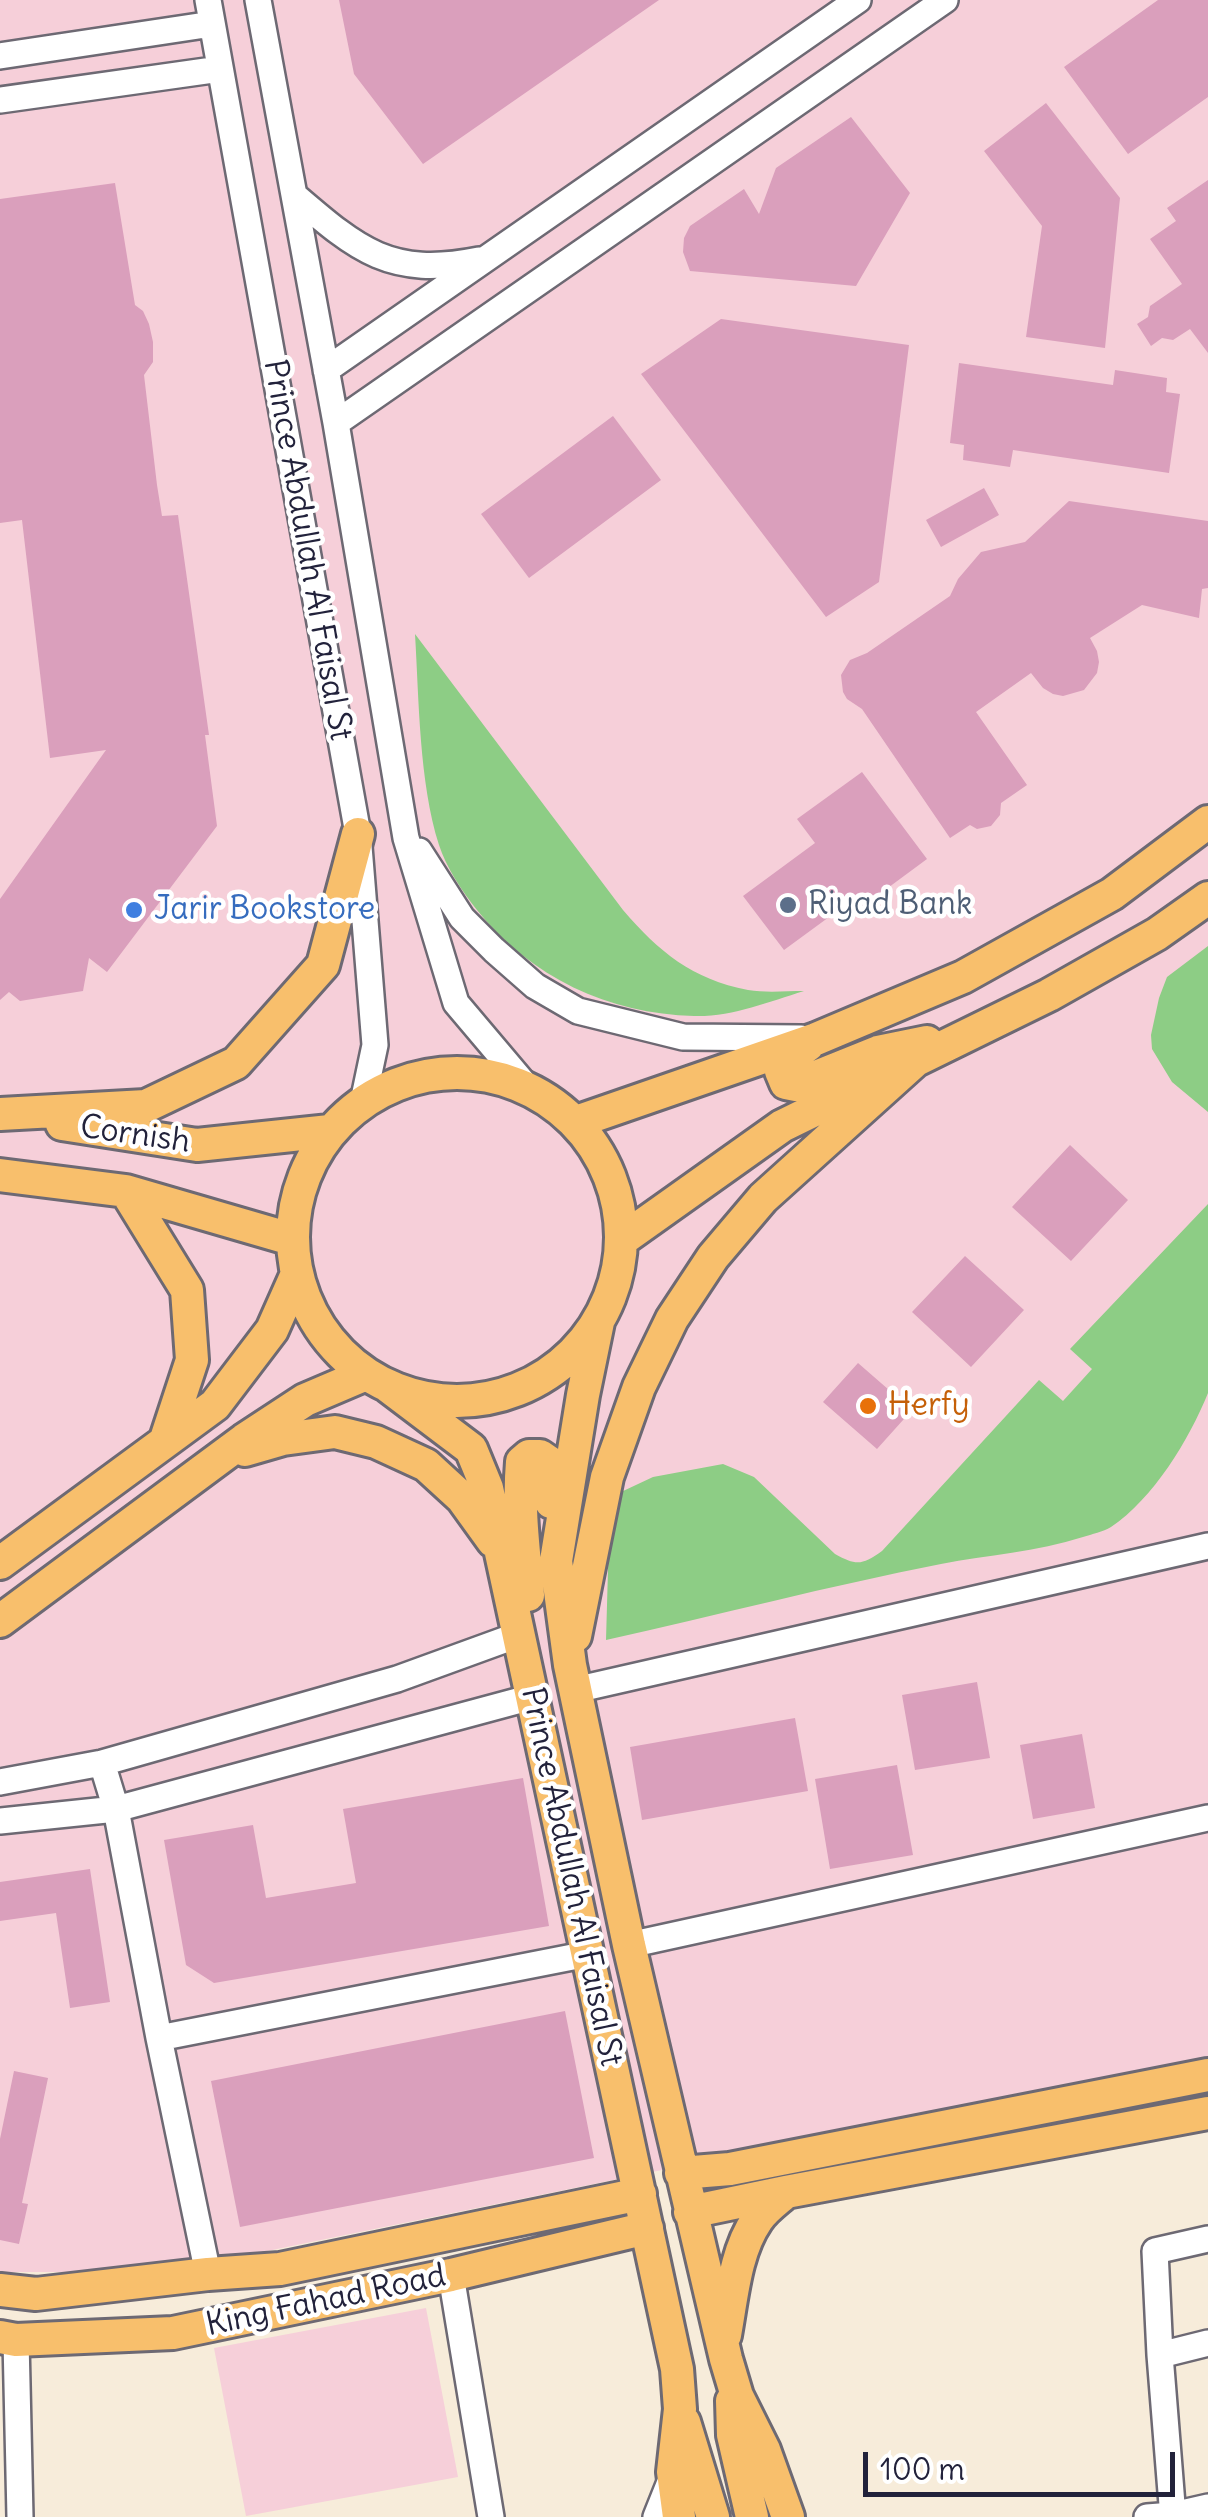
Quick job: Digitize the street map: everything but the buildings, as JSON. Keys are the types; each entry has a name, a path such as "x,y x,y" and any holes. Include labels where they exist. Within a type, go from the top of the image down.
{"main road":[{"path":"576,1122 816,1039 962,977 1112,894 1208,822"},
{"path":"0,1114 146,1106 236,1063 323,965 358,834"},
{"path":"623,1239 782,1126 1050,995 1157,934 1208,898"},
{"path":"816,1039 785,1062 781,1071 786,1083 796,1085 878,1052 923,1042 954,1041"},
{"path":"572,1678 607,1477 639,1387 672,1319 713,1258 762,1198 916,1060"},
{"path":"471,1073 526,1088 552,1102 576,1122 602,1156 618,1196 623,1239 616,1282 598,1322 568,1359 555,1368 528,1385 483,1400 436,1400 378,1380 334,1348 311,1314 296,1276 291,1239 296,1200 309,1164 330,1131 362,1102 414,1078 471,1073"},
{"name":"Cornish","path":"0,1114 197,1146 330,1131"},
{"name":"Cornish","path":"0,1175 126,1192 291,1239"},
{"path":"126,1192 187,1290 192,1360 166,1439"},
{"path":"0,1563 215,1405 272,1330 296,1276"},
{"name":"Prince Abdullah Al Faisal St","path":"598,1322 556,1561 572,1678 629,1945 728,2368"},
{"path":"0,1621 221,1457 305,1400 378,1380"},
{"name":"Prince Abdullah Al Faisal St","path":"378,1380 471,1449 487,1488 648,2228 677,2369 680,2408"},
{"path":"221,1457 283,1439 335,1432 376,1442 426,1465 462,1498 501,1552"},
{"path":"521,1649 531,1621 520,1518 520,1476 522,1462 528,1456 540,1456 553,1465 548,1519 556,1561"},
{"path":"681,2173 730,2169 1208,2075"},
{"path":"690,2212 1208,2113"},
{"path":"730,2169 722,2176 720,2187 730,2204"},
{"path":"752,2517 733,2434 724,2340 746,2243 758,2218 786,2192"},
{"name":"King Fahad Road","path":"0,2290 36,2294 280,2269 640,2194"},
{"path":"562,2212 572,2215 580,2228 580,2238 574,2247"},
{"name":"King Fahad Road","path":"8,2338 173,2333 452,2276 648,2228"},
{"path":"728,2368 788,2517"},
{"path":"679,2517 673,2472 680,2408"},
{"path":"680,2408 712,2517"}],"street":[{"name":"Prince Abdullah Al Faisal St","path":"258,0 336,423 404,825 456,1003 526,1088"},
{"path":"326,370 838,8 858,0"},
{"path":"336,423 945,0"},
{"name":"Prince Abdullah Al Faisal St","path":"210,12 358,834 374,1045 362,1102"},
{"path":"0,56 210,12"},
{"path":"0,100 220,69"},
{"path":"294,195 338,233 372,255 415,266 452,266 488,258"},
{"path":"404,825 462,918 534,986 578,1011 683,1036 816,1039"},
{"path":"572,1678 1208,1546"},
{"path":"0,1782 102,1763 398,1679 521,1649"},
{"path":"0,1820 116,1809 532,1697"},
{"path":"102,1763 116,1809 158,2038 208,2274"},
{"path":"629,1945 1208,1818"},
{"path":"158,2038 588,1954"},
{"path":"1208,2239 1155,2251 1165,2516 1208,2508"},
{"path":"452,2276 491,2517"},
{"path":"8,2338 20,2517"},
{"path":"1160,2355 1208,2343"},
{"path":"656,2517 673,2472"}],"shaded area":[{"path":"0,0 1208,0 1208,2058 165,2272 0,2272"},
{"path":"426,2308 458,2477 246,2516 214,2348"}],"green space":[{"path":"415,634 623,910 650,939 678,962 710,979 755,991 804,991 722,1014 662,1014 602,999 574,987 521,955 498,934 460,887 446,862 432,821 419,713"},
{"path":"1208,946 1208,1112 1172,1082 1152,1049 1151,1035 1167,977"},
{"path":"1208,1204 1208,1393 1191,1430 1155,1485 1111,1527 1048,1546 899,1573 606,1640 610,1500 621,1492 653,1477 723,1464 754,1477 835,1554 854,1562 869,1559 882,1551 1039,1380 1063,1401 1092,1369 1070,1349"}],"place":[{"name":"Riyad Bank","path":"788,905"},
{"name":"Jarir Bookstore","path":"134,910"},
{"name":"Herfy","path":"868,1406"}]}
